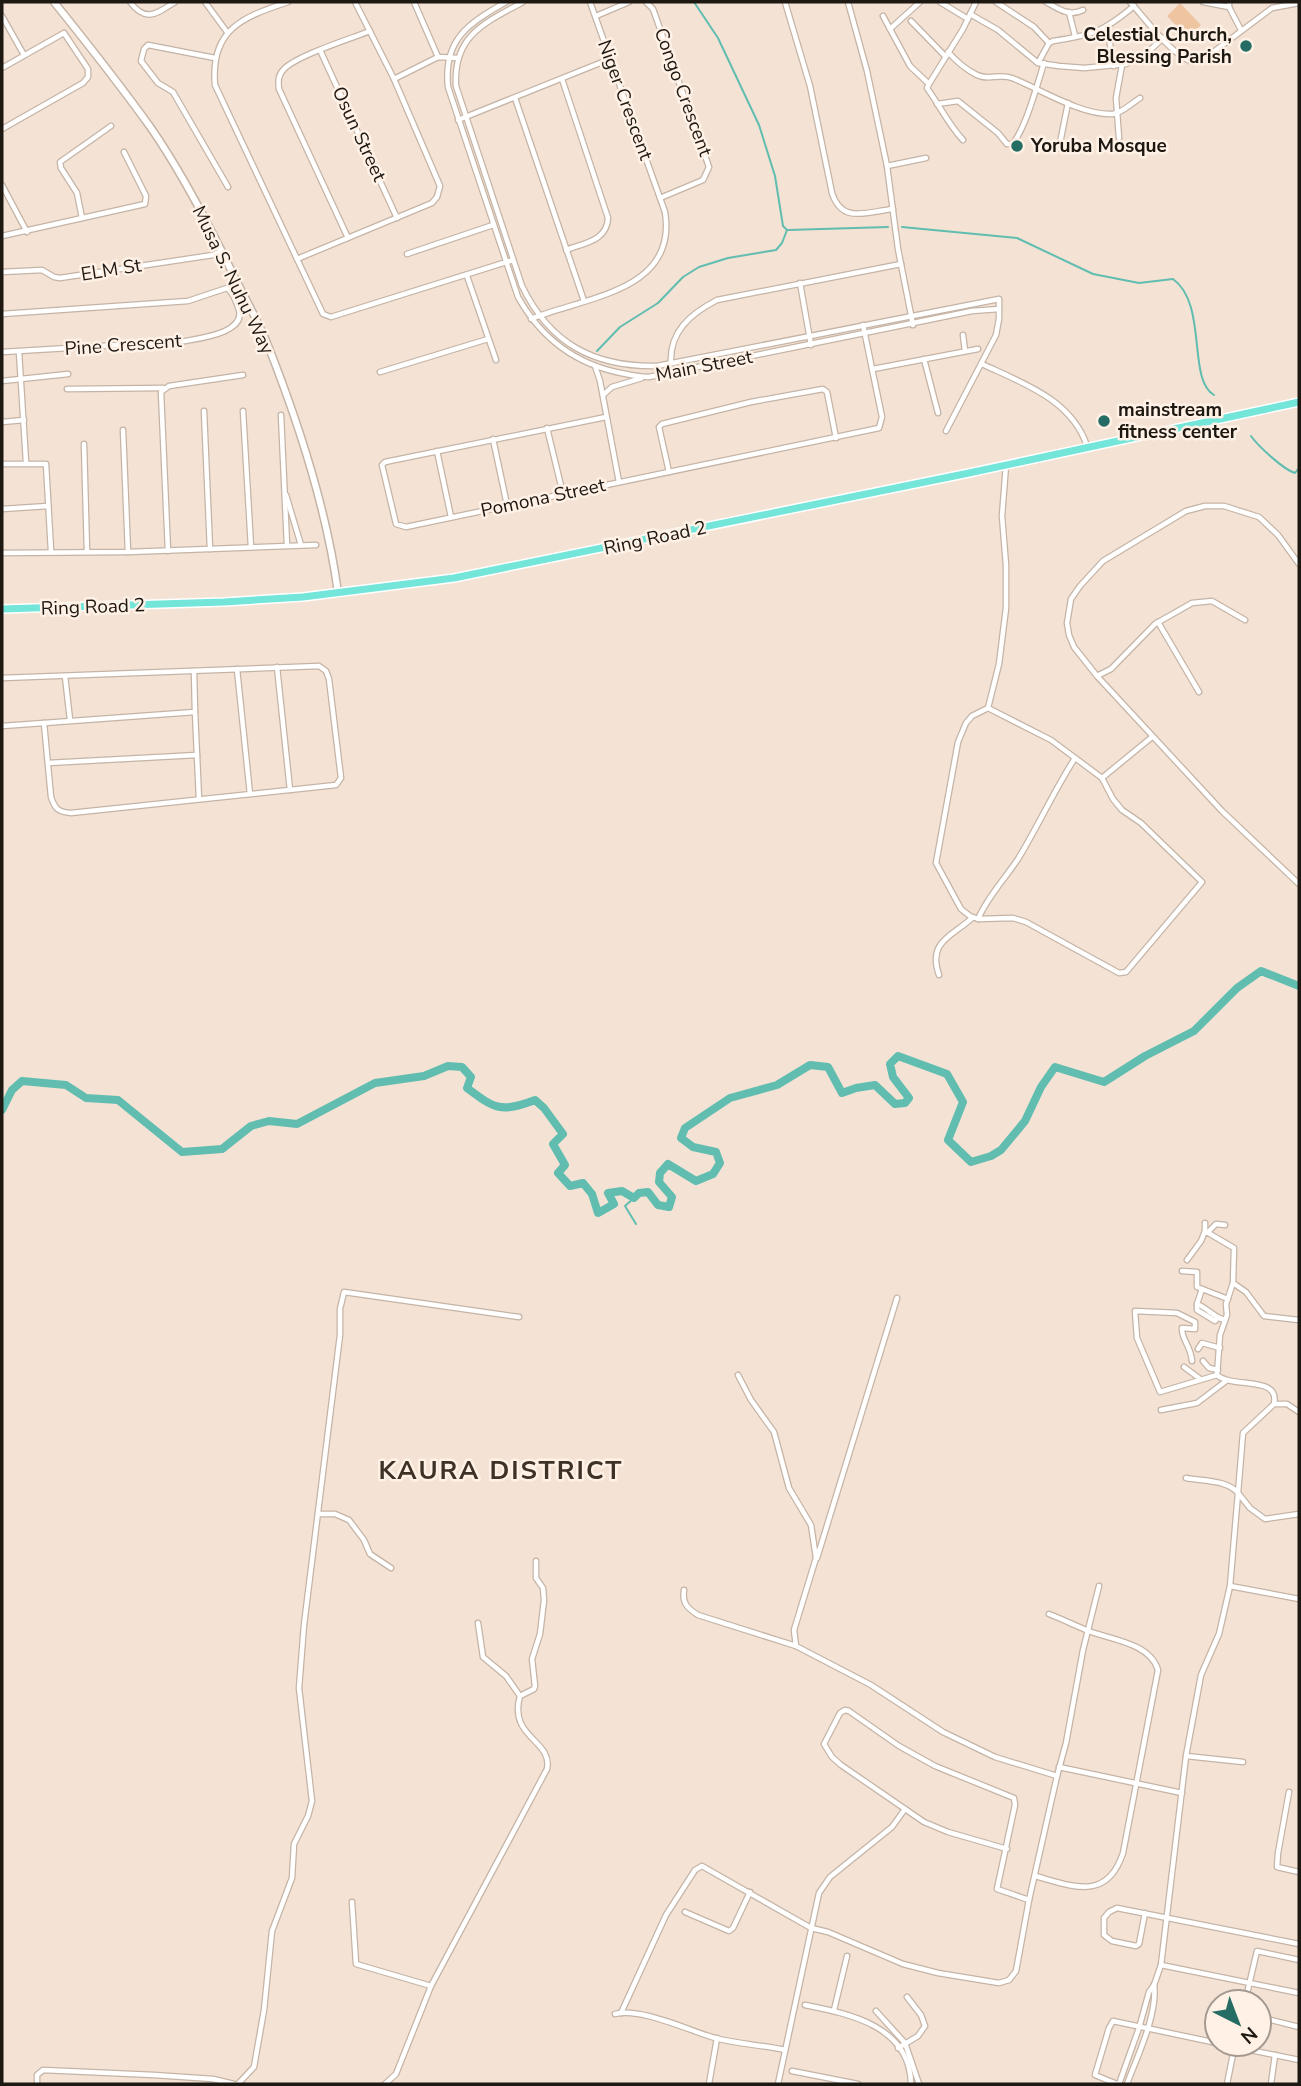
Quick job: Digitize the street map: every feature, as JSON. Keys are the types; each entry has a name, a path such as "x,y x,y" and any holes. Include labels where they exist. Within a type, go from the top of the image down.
{"main road":[{"name":"Ring Road 2","path":"2,609 224,602 416,584 489,572 1299,402"}],"street":[{"name":"Musa S. Nuhu Way","path":"54,2 152,130 221,251 269,348 327,526 338,593"},
{"path":"130,2 138,12 145,15 159,12 175,2"},
{"path":"205,2 227,32"},
{"path":"288,2 251,14 227,32 215,58 215,85 323,314 331,317 513,260"},
{"path":"297,259 432,203 438,197 440,186 394,79 355,2"},
{"path":"414,2 438,57"},
{"path":"448,57 465,29 503,2 508,10"},
{"path":"394,79 438,57 458,58 462,46 473,32 523,2"},
{"name":"Niger Crescent","path":"531,319 625,287 642,277 663,249 667,231 665,212 590,2"},
{"path":"596,16 629,2"},
{"name":"Congo Crescent","path":"646,2 653,9 709,167 706,176 698,183 660,198"},
{"path":"785,2 810,86 837,206 851,214 893,209"},
{"path":"848,2 867,71 887,166 913,325"},
{"path":"890,30 908,18 920,2"},
{"path":"940,2 998,30 1041,63 1084,68 1122,65 1147,53 1163,38"},
{"path":"963,140 953,130 928,88 976,2"},
{"path":"996,2 1034,27 1049,43"},
{"path":"1046,2 1069,12 1083,10"},
{"path":"1203,2 1229,4 1241,30"},
{"path":"1049,43 1107,28 1132,4 1187,61 1193,62 1208,56 1271,5 1299,3"},
{"path":"1069,12 1075,36"},
{"path":"2,16 24,55"},
{"path":"883,16 911,66 929,84"},
{"path":"908,18 946,54 978,76 988,79 999,75 1100,113 1118,113 1140,98"},
{"path":"1107,28 1114,66"},
{"path":"348,238 279,89 278,80 286,67 320,50 370,31"},
{"path":"2,68 64,33 88,69 88,77 83,83 2,128"},
{"path":"937,104 958,101 1010,144 1016,140 1037,88 1041,63 1049,43"},
{"path":"215,58 148,45 144,48 141,61 161,85 173,92 228,187"},
{"name":"Osun Street","path":"320,50 397,218"},
{"name":"Main Street","path":"448,57 448,87 518,297 531,319 548,338 595,366 643,377 913,325 972,311 999,309 999,299 671,364 639,367 596,359 565,341 539,316 522,286 456,86 458,58"},
{"path":"458,120 610,59"},
{"path":"1119,138 1117,91 1122,65"},
{"path":"562,79 608,218 605,232 599,238 566,250"},
{"path":"515,98 584,301"},
{"path":"1059,148 1068,103"},
{"path":"82,218 79,199 60,162 111,126"},
{"path":"2,236 145,204 146,196 124,152"},
{"path":"887,166 926,158"},
{"path":"2,185 27,232"},
{"path":"407,254 493,225"},
{"name":"ELM St","path":"2,272 42,270 60,278 213,255 221,251"},
{"path":"671,364 672,343 677,332 716,300 901,264"},
{"path":"467,276 496,360"},
{"path":"800,283 811,345"},
{"name":"Pine Crescent","path":"2,314 188,301 227,288 241,313 240,320 212,335 185,341 2,352"},
{"path":"970,304 972,311"},
{"path":"946,432 996,335 999,309"},
{"path":"937,310 938,319"},
{"name":"Pomona Street","path":"606,417 388,460 382,465 398,525 406,527 879,428 882,417 863,325"},
{"path":"963,335 965,351"},
{"path":"380,372 488,339"},
{"path":"873,369 978,349"},
{"path":"19,352 26,462"},
{"path":"596,359 595,366 619,482"},
{"path":"924,359 938,413"},
{"path":"600,381 606,362"},
{"path":"982,364 1052,400 1074,420 1087,446"},
{"path":"2,381 68,374"},
{"path":"67,389 163,388 243,375"},
{"path":"602,396 612,387 643,377"},
{"path":"163,388 160,400 168,551"},
{"path":"669,472 659,427 662,424 751,402 823,389 827,392 836,438"},
{"path":"204,411 210,549"},
{"path":"243,411 251,547"},
{"path":"281,415 287,545"},
{"path":"2,422 24,420"},
{"path":"547,428 563,494"},
{"path":"123,430 128,552"},
{"path":"493,439 507,506"},
{"path":"84,444 87,552"},
{"path":"437,451 451,517"},
{"path":"2,464 26,462 46,465 51,551"},
{"path":"988,708 1003,643 1006,608 1002,516 1006,465"},
{"path":"284,487 301,545"},
{"path":"1299,564 1278,535 1259,517 1217,505 1186,512 1103,561 1080,586 1071,599 1068,611 1069,635 1074,647 1097,676 1222,811 1299,884"},
{"path":"2,509 48,506"},
{"path":"2,553 168,551 316,545"},
{"path":"1097,676 1111,669 1158,622 1192,603 1206,600 1219,603 1245,620"},
{"path":"1158,622 1199,692"},
{"path":"2,678 314,666 326,671 329,679 341,778 335,785 60,812 51,797 44,723"},
{"path":"277,667 290,790"},
{"path":"237,669 250,794"},
{"path":"194,671 199,799"},
{"path":"65,677 70,720"},
{"path":"988,708 1051,740 1102,778 1122,810 1141,823 1202,883 1129,970 1119,973 1026,922 1013,918 975,918 961,909 936,863 958,741 965,723 988,708"},
{"path":"2,726 195,712"},
{"path":"1102,778 1152,737"},
{"path":"48,763 197,755"},
{"path":"939,975 936,962 939,947 948,935 975,918 1018,858 1075,758"},
{"path":"1205,1223 1206,1232"},
{"path":"1187,1260 1206,1232 1216,1224 1225,1225"},
{"path":"1206,1232 1234,1248 1233,1283 1220,1335 1217,1372"},
{"path":"1182,1271 1197,1272 1197,1287 1228,1299"},
{"path":"1233,1283 1246,1292 1264,1316 1299,1320"},
{"path":"1202,1289 1197,1311 1214,1321 1217,1318 1225,1320"},
{"path":"37,2084 37,2075 43,2070 213,2079 236,2084 254,2067 264,2010 272,1931 292,1878 294,1844 308,1816 312,1801 299,1688 304,1625 340,1335 340,1308 344,1292 519,1317"},
{"path":"796,1646 794,1630 897,1298"},
{"path":"1192,1361 1192,1350 1181,1332 1182,1328 1195,1329 1195,1322 1177,1313 1135,1311 1137,1338 1160,1392 1217,1372"},
{"path":"1198,1349 1202,1343 1220,1348"},
{"path":"1203,1361 1226,1381 1268,1386 1275,1393 1274,1404"},
{"path":"1184,1367 1200,1378"},
{"path":"738,1375 751,1400 774,1432 786,1480 811,1525 815,1566"},
{"path":"1161,1410 1196,1403 1226,1381"},
{"path":"1203,2041 1139,2028 1117,2021 1110,2024 1095,2075 1118,2084 1139,2028 1149,1992 1161,1965 1186,1756 1201,1675 1219,1634 1230,1586 1243,1433 1274,1404 1287,1404 1299,1412"},
{"path":"1186,1478 1233,1487 1250,1508 1265,1519 1299,1514"},
{"path":"318,1514 335,1514 349,1520 364,1540 370,1554 391,1568"},
{"path":"385,2084 396,2074 431,1986 547,1769 544,1752 518,1721 516,1707 520,1696 535,1686 532,1659 540,1634 544,1600 542,1588 536,1578 536,1561"},
{"path":"785,2050 717,2038 667,2021 618,2014 666,1915 698,1867 706,1867 811,1928 828,1932 903,1964 937,1973 1005,1983 1016,1971 1029,1900 1099,1586"},
{"path":"1230,1586 1299,1600"},
{"path":"684,1590 686,1605 698,1615 796,1646 871,1685 943,1732 995,1757 1057,1776"},
{"path":"1035,1876 1087,1888 1108,1878 1117,1867 1123,1853 1157,1666 1146,1654 1121,1639 1088,1631 1049,1614"},
{"path":"478,1623 483,1657 506,1676 520,1696"},
{"path":"1007,1849 938,1829 841,1765 827,1750 825,1740 841,1711 849,1711 899,1746 935,1766 1012,1797 1015,1805 1007,1849 998,1889 1029,1900"},
{"path":"1186,1756 1244,1762"},
{"path":"1059,1767 1182,1793"},
{"path":"1289,1792 1277,1867 1299,1872"},
{"path":"778,2084 817,1901 830,1877 892,1827 905,1809"},
{"path":"685,1912 729,1931 750,1892"},
{"path":"352,1902 356,1964 431,1986"},
{"path":"1145,1913 1139,1944 1136,1946 1118,1943 1104,1935 1103,1922 1109,1912 1117,1908 1145,1913 1299,1944"},
{"path":"1248,1988 1257,1951 1299,1960"},
{"path":"834,2010 847,1956"},
{"path":"1161,1965 1299,1993"},
{"path":"1127,2084 1146,2029 1154,1999 1154,1985"},
{"path":"898,2048 918,2036 925,2026 921,2015 907,1997"},
{"path":"805,2004 834,2010 874,2024 885,2032 906,2062 911,2084"},
{"path":"876,2011 905,2043 919,2084"},
{"path":"1273,2020 1299,2027"},
{"path":"709,2084 717,2038"},
{"path":"1270,2084 1275,2055 1299,2060"},
{"path":"1227,2084 1232,2058"},
{"path":"792,2071 858,2084"},
{"path":"154,2075 154,2084"}],"shaded area":[{"path":"1180,3 1201,25 1188,38 1167,16"}],"waterway":[{"path":"597,351 620,327 658,303 683,277 699,267 728,258 776,250 787,230 783,226 775,176 759,125 718,38 694,2"},
{"path":"788,230 888,227"},
{"path":"902,227 1017,238 1093,274 1139,283 1173,279 1184,291 1190,306 1201,374 1206,387 1214,395"},
{"path":"1251,436 1284,467 1295,473 1299,468"},
{"path":"2,1110 12,1090 22,1081 66,1085 86,1098 118,1100 182,1152 222,1149 251,1126 269,1121 297,1124 375,1083 424,1076 448,1066 462,1067 471,1077 467,1088 485,1101 499,1107 514,1107 535,1100 544,1108 563,1134 553,1144 565,1165 558,1173 570,1186 583,1183 592,1194 598,1213 614,1204 608,1193 622,1191 634,1198 639,1193 648,1192 658,1205 669,1207 672,1197 659,1182 660,1173 668,1164 696,1181 713,1174 720,1163 716,1152 693,1147 681,1138 685,1128 730,1098 777,1085 810,1065 828,1067 842,1093 875,1085 895,1104 905,1103 909,1098 893,1077 890,1064 898,1056 947,1074 963,1102 948,1140 971,1162 1001,1150 1025,1121 1041,1087 1055,1067 1104,1082 1145,1056 1194,1031 1237,988 1261,971 1299,986"},
{"path":"634,1198 625,1206 636,1224"}],"place":[{"name":"Celestial Church, Blessing Parish","path":"1246,46"},
{"name":"Yoruba Mosque","path":"1017,146"},
{"name":"mainstream fitness center","path":"1104,421"}],"district":[{"name":"KAURA DISTRICT","path":"501,1470"}]}
